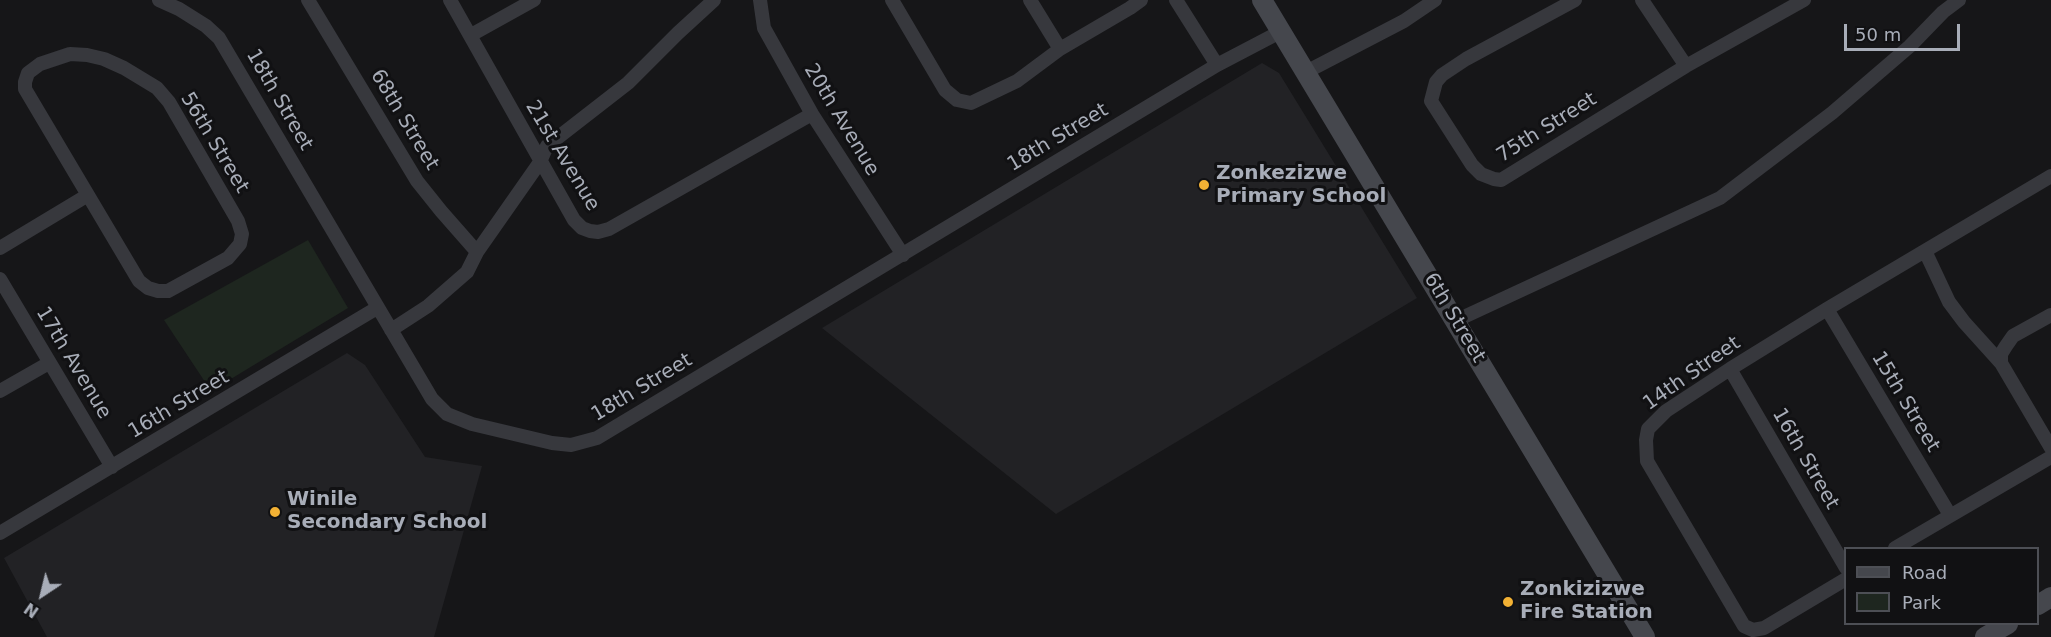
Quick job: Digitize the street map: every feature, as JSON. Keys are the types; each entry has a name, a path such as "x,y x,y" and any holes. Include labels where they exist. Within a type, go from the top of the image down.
{"street":[{"name":"18th Street","path":"159,0 188,15 219,38 432,399 447,414 472,424 552,443 571,445 597,438 1217,65 1280,32"},
{"name":"68th Street","path":"308,0 417,181 477,252"},
{"name":"21st Avenue","path":"450,0 540,162 574,220 582,228 598,232 609,229 812,114"},
{"path":"471,35 534,0"},
{"path":"391,330 428,306 467,272 477,252 540,162 547,146 628,83 714,0"},
{"name":"20th Avenue","path":"760,0 764,28 812,114 903,255"},
{"path":"892,0 945,90 964,103 979,99 1017,81 1060,49 1141,0"},
{"path":"1030,0 1060,49"},
{"path":"1176,0 1217,65"},
{"name":"6th Street","path":"1262,0 1645,637"},
{"path":"1306,72 1404,21 1435,0"},
{"name":"75th Street","path":"1575,0 1466,59 1442,75 1436,82 1431,101 1472,165 1481,174 1501,180 1783,5 1804,0"},
{"path":"1642,0 1686,66"},
{"path":"1455,321 1720,198 1833,113 1959,0"},
{"name":"56th Street","path":"70,54 104,59 157,88 169,102 238,221 242,234 240,244 228,258 168,291 148,288 139,281 88,195 25,89 28,73 40,64 70,54"},
{"name":"14th Street","path":"1844,580 1764,628 1753,630 1744,626 1647,461 1648,429 1654,421 1730,369 2051,176"},
{"path":"0,248 88,195"},
{"path":"1925,251 1949,302 2001,363 2051,448"},
{"name":"17th Avenue","path":"0,279 112,467"},
{"name":"16th Street","path":"0,533 377,308"},
{"name":"15th Street","path":"1827,309 1950,515"},
{"path":"2001,363 2001,354 2013,336 2051,315"},
{"path":"0,392 49,363"},
{"name":"16th Street","path":"1730,369 1844,566"},
{"path":"1898,547 2051,457"},
{"path":"1985,637 2006,625"}],"shaded area":[{"name":"Zonkezizwe Primary School","path":"1262,63 1279,73 1417,298 1056,514 822,328"},
{"name":"Winile Secondary School","path":"347,353 365,365 425,457 482,466 434,637 47,637 4,558"}],"green space":[{"path":"308,240 348,308 211,391 164,320"}],"place":[{"name":"Zonkezizwe Primary School","path":"1204,185"},
{"name":"Winile Secondary School","path":"275,512"},
{"name":"Zonkizizwe Fire Station","path":"1508,602"}]}
